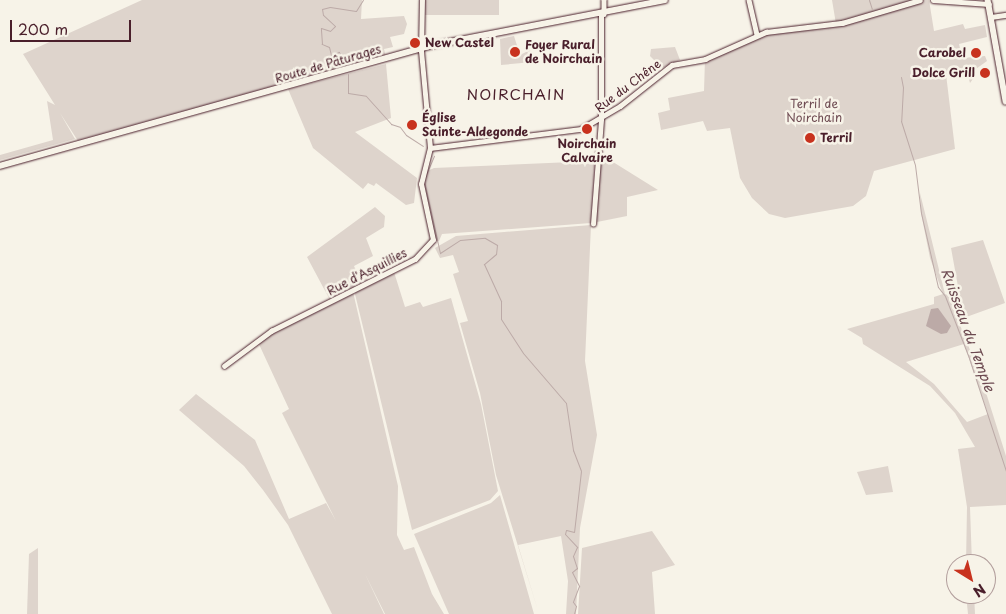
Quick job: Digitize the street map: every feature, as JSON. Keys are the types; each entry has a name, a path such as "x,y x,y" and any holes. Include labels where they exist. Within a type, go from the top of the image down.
{"main road":[{"name":"Route de Pâturages","path":"0,166 422,48 602,14 665,0"},
{"path":"988,2 1006,101"}],"street":[{"name":"Rue d'Asquillies","path":"224,366 263,335 406,265 423,252 434,236 421,184 430,148 422,48 422,0"},
{"path":"594,224 601,119 602,14 604,0"},
{"path":"749,0 757,35"},
{"name":"Rue du Chêne","path":"430,148 564,132 587,127 601,119 669,66 705,59 757,35 802,26 842,22 920,0"},
{"path":"933,0 988,2"},
{"path":"991,17 1006,15"}],"green space":[{"path":"142,0 362,0 361,19 404,16 407,24 404,34 390,37 393,47 384,49 386,58 80,144 60,113 75,139 0,160 0,155 53,140 47,101 55,105 23,54"},
{"path":"425,0 499,0 499,15 425,15"},
{"name":"Terril de Noirchain","path":"832,0 929,0 934,31 963,24 965,29 985,25 987,37 959,44 962,58 985,56 987,61 973,71 975,76 970,83 967,72 946,74 955,149 874,171 866,196 853,206 785,218 769,214 752,198 740,178 730,128 707,131 703,121 661,130 658,113 670,110 668,98 704,91 705,59 778,29 836,24"},
{"path":"514,36 520,55 530,50 533,62 501,65 500,39"},
{"path":"675,47 680,60 662,68 650,56 651,49"},
{"path":"386,64 391,118 355,132 417,178 414,203 406,205 376,183 374,186 368,183 363,189 313,148 288,89"},
{"path":"605,157 658,190 627,197 627,216 597,222 597,160"},
{"path":"595,161 591,223 442,234 439,241 435,241 423,191 423,173 434,168"},
{"path":"920,193 945,294 950,296 959,292 951,248 983,240 1005,303 958,320 982,380 1006,456 1006,505 970,507 972,554 966,554 967,507 958,449 975,447 955,413 930,386 863,344 862,338 847,329 934,304 934,297 943,294 930,258 921,213","holes":["964,344 988,414 967,422 934,384 906,362"]},
{"path":"375,207 385,216 384,227 366,238 373,256 354,266 363,286 331,302 307,257"},
{"path":"591,225 585,361 597,435 580,528 576,614 566,614 568,581 561,536 518,545 539,614 496,475 480,393 460,323 468,321 453,274 459,272 453,255 440,258 435,248 456,236"},
{"path":"394,272 405,307 420,302 423,307 451,298 481,404 498,491 490,500 412,530 355,294 356,291"},
{"path":"353,292 398,486 397,535 404,550 414,547 432,594 444,614 385,614 365,574 384,614 332,614 288,525 263,490 244,466 179,410 196,394 255,440 289,519 326,503 336,521 282,413 289,409 257,340"},
{"path":"888,466 893,492 866,495 857,472"},
{"path":"500,495 534,614 449,614 414,534 491,503"},
{"path":"652,531 675,565 652,572 655,614 578,614 582,548"},
{"path":"38,548 38,614 27,614 29,554"},
{"path":"967,604 974,604 975,614 968,614"}],"shaded area":[{"path":"938,308 951,326 947,333 941,334 926,326 931,309"}],"waterway":[{"path":"344,59 339,52 331,55 329,47 322,44 321,28 330,31 335,26 323,15 322,9 330,7 356,11 363,0"},
{"path":"869,0 872,9"},
{"path":"348,74 348,93 366,96 391,124 400,127 406,135 423,146"},
{"name":"Ruisseau du Temple","path":"901,77 903,87 901,121 915,165 921,213 938,287 945,296 969,358 1006,471"},
{"path":"425,177 434,156"},
{"path":"424,181 440,253 460,240 485,238 497,245 496,254 484,264 501,301 501,319 523,353 566,403 573,450 581,471 574,532 566,530 565,534 577,547 573,556 577,568 572,572 579,586 573,602 576,606 574,614"}],"place":[{"name":"New Castel","path":"415,43"},
{"name":"Foyer Rural de Noirchain","path":"515,52"},
{"name":"Carobel","path":"976,53"},
{"name":"Dolce Grill","path":"985,73"},
{"name":"Église Sainte-Aldegonde","path":"412,125"},
{"name":"Noirchain Calvaire","path":"587,129"},
{"name":"Terril","path":"810,138"}],"district":[{"name":"NOIRCHAIN","path":"516,94"}]}
